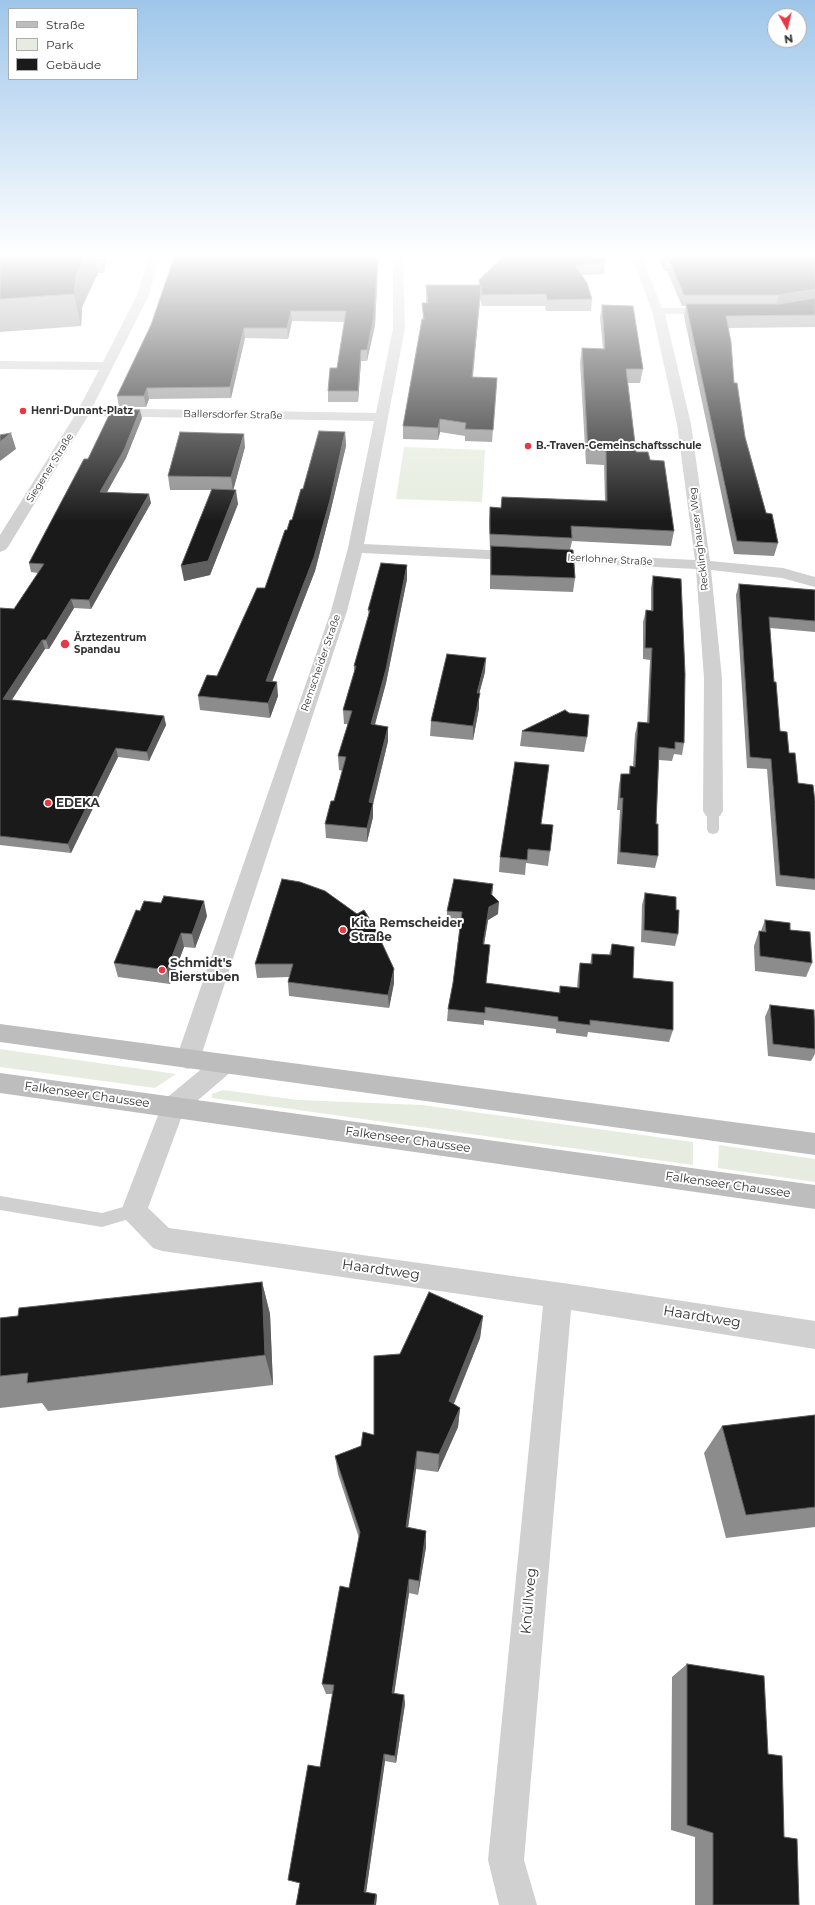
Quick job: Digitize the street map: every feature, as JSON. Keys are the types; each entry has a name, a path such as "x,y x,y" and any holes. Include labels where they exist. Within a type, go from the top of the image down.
{"main road":[{"path":"0,1033 815,1144"},
{"name":"Falkenseer Chaussee","path":"0,1083 815,1198"}],"street":[{"name":"Siegener Straße","path":"3,539 84,412 119,344"},
{"name":"Remscheider Straße","path":"188,1059 339,611 356,548 395,344"},
{"name":"Recklinghauser Weg","path":"666,344 684,424 703,565 713,678 713,811"},
{"path":"0,365 108,366"},
{"name":"Ballersdorfer Straße","path":"84,412 381,417"},
{"name":"Iserlohner Straße","path":"356,548 703,565 762,570 815,582"},
{"path":"134,1211 173,1107 224,1064"},
{"name":"Haardtweg","path":"134,1211 162,1239 577,1298 815,1335"},
{"name":"Knüllweg","path":"518,1905 506,1860 558,1296"}],"lane":[{"name":"Recklinghauser Weg","path":"713,811 713,830"},
{"path":"0,1203 102,1220 134,1211"}],"green space":[{"path":"404,447 485,450 482,502 396,499"},
{"path":"0,1049 176,1074 155,1088 0,1067"},
{"path":"223,1090 298,1100 422,1105 693,1142 693,1165 212,1098 212,1094"},
{"path":"719,1145 815,1159 815,1182 718,1168"}],"building":[{"path":"142,344 240,344 230,387 147,388 144,396 117,396"},
{"path":"341,344 368,344 367,350 361,350 358,391 328,391 330,368 337,368"},
{"path":"418,344 475,344 472,377 497,378 493,430 465,429 466,423 440,419 438,428 403,426"},
{"path":"605,344 639,344 643,369 626,369 636,452 648,452 650,460 664,461 674,531 571,526 572,538 490,534 490,507 501,508 502,497 607,501 606,451 588,450 582,348 605,349"},
{"path":"695,344 731,344 734,383 737,383 745,437 766,513 772,514 778,543 737,541"},
{"path":"112,409 140,410 124,450 100,492 149,494 89,600 71,599 46,640 42,640 3,699 164,716 147,752 116,748 68,844 0,836 0,608 14,609 44,564 29,563 84,459 88,459"},
{"path":"319,431 345,432 330,500 314,557 266,681 277,682 268,703 198,696 207,675 217,676 257,588 265,588 285,530 287,530 290,520 292,520 301,489 303,489"},
{"path":"180,432 244,434 231,477 168,476"},
{"path":"11,433 0,442 0,435"},
{"path":"212,489 236,490 208,561 181,566"},
{"path":"491,546 573,550 575,578 491,575"},
{"path":"381,563 407,565 386,669 371,724 388,727 369,802 373,803 367,828 325,824 331,801 334,801 346,757 338,756 352,711 343,710 356,666 354,666 370,610 368,610"},
{"path":"653,576 681,579 685,674 684,743 675,742 675,749 659,747 656,824 658,824 658,856 620,852 623,798 620,798 621,774 630,774 630,766 635,767 638,722 649,723 652,648 645,648 646,610 653,611"},
{"path":"739,584 815,590 815,621 769,617 774,682 776,682 780,731 787,732 789,753 795,753 798,783 813,785 815,802 815,879 780,875 771,759 750,757"},
{"path":"447,654 486,658 477,693 480,693 473,726 431,721"},
{"path":"565,710 569,713 589,715 587,737 522,731"},
{"path":"515,762 549,765 541,824 553,825 550,851 528,849 527,860 500,857"},
{"path":"282,879 300,882 325,891 357,914 364,910 374,926 394,969 388,995 288,982 293,964 255,964"},
{"path":"454,879 493,884 491,894 499,902 489,907 483,944 490,945 486,983 560,993 560,986 579,988 580,963 592,964 592,954 611,955 612,944 634,947 633,978 673,982 673,1030 590,1020 590,1025 558,1021 558,1017 485,1007 485,1013 448,1009 453,983 462,912 447,911"},
{"path":"645,893 676,897 676,910 679,910 678,934 644,930"},
{"path":"164,896 204,901 192,934 181,933 167,970 114,963 136,910 140,911 144,901 161,903"},
{"path":"765,920 790,923 790,930 810,932 812,963 760,956 759,931 766,932"},
{"path":"770,1005 814,1010 815,1049 773,1044"},
{"path":"262,1282 265,1355 27,1383 28,1373 0,1376 0,1318 18,1316 19,1308"},
{"path":"429,1292 483,1316 449,1401 460,1408 439,1454 417,1451 406,1527 426,1531 419,1581 409,1579 392,1693 404,1695 395,1756 384,1754 364,1892 376,1894 374,1905 296,1905 300,1883 288,1880 308,1765 320,1767 334,1685 322,1684 340,1586 349,1588 360,1532 335,1456 361,1446 363,1432 374,1435 374,1356 400,1354"},
{"path":"815,1415 815,1507 746,1515 722,1426"},
{"path":"687,1664 764,1676 768,1754 782,1756 784,1837 797,1839 799,1905 713,1905 713,1833 687,1825"}],"place":[{"name":"Henri-Dunant-Platz","path":"23,411"},
{"name":"B.-Traven-Gemeinschaftsschule","path":"528,446"},
{"name":"Ärztezentrum Spandau","path":"65,644"},
{"name":"EDEKA","path":"48,803"},
{"name":"Kita Remscheider Straße","path":"343,930"},
{"name":"Schmidt's Bierstuben","path":"162,970"}]}
